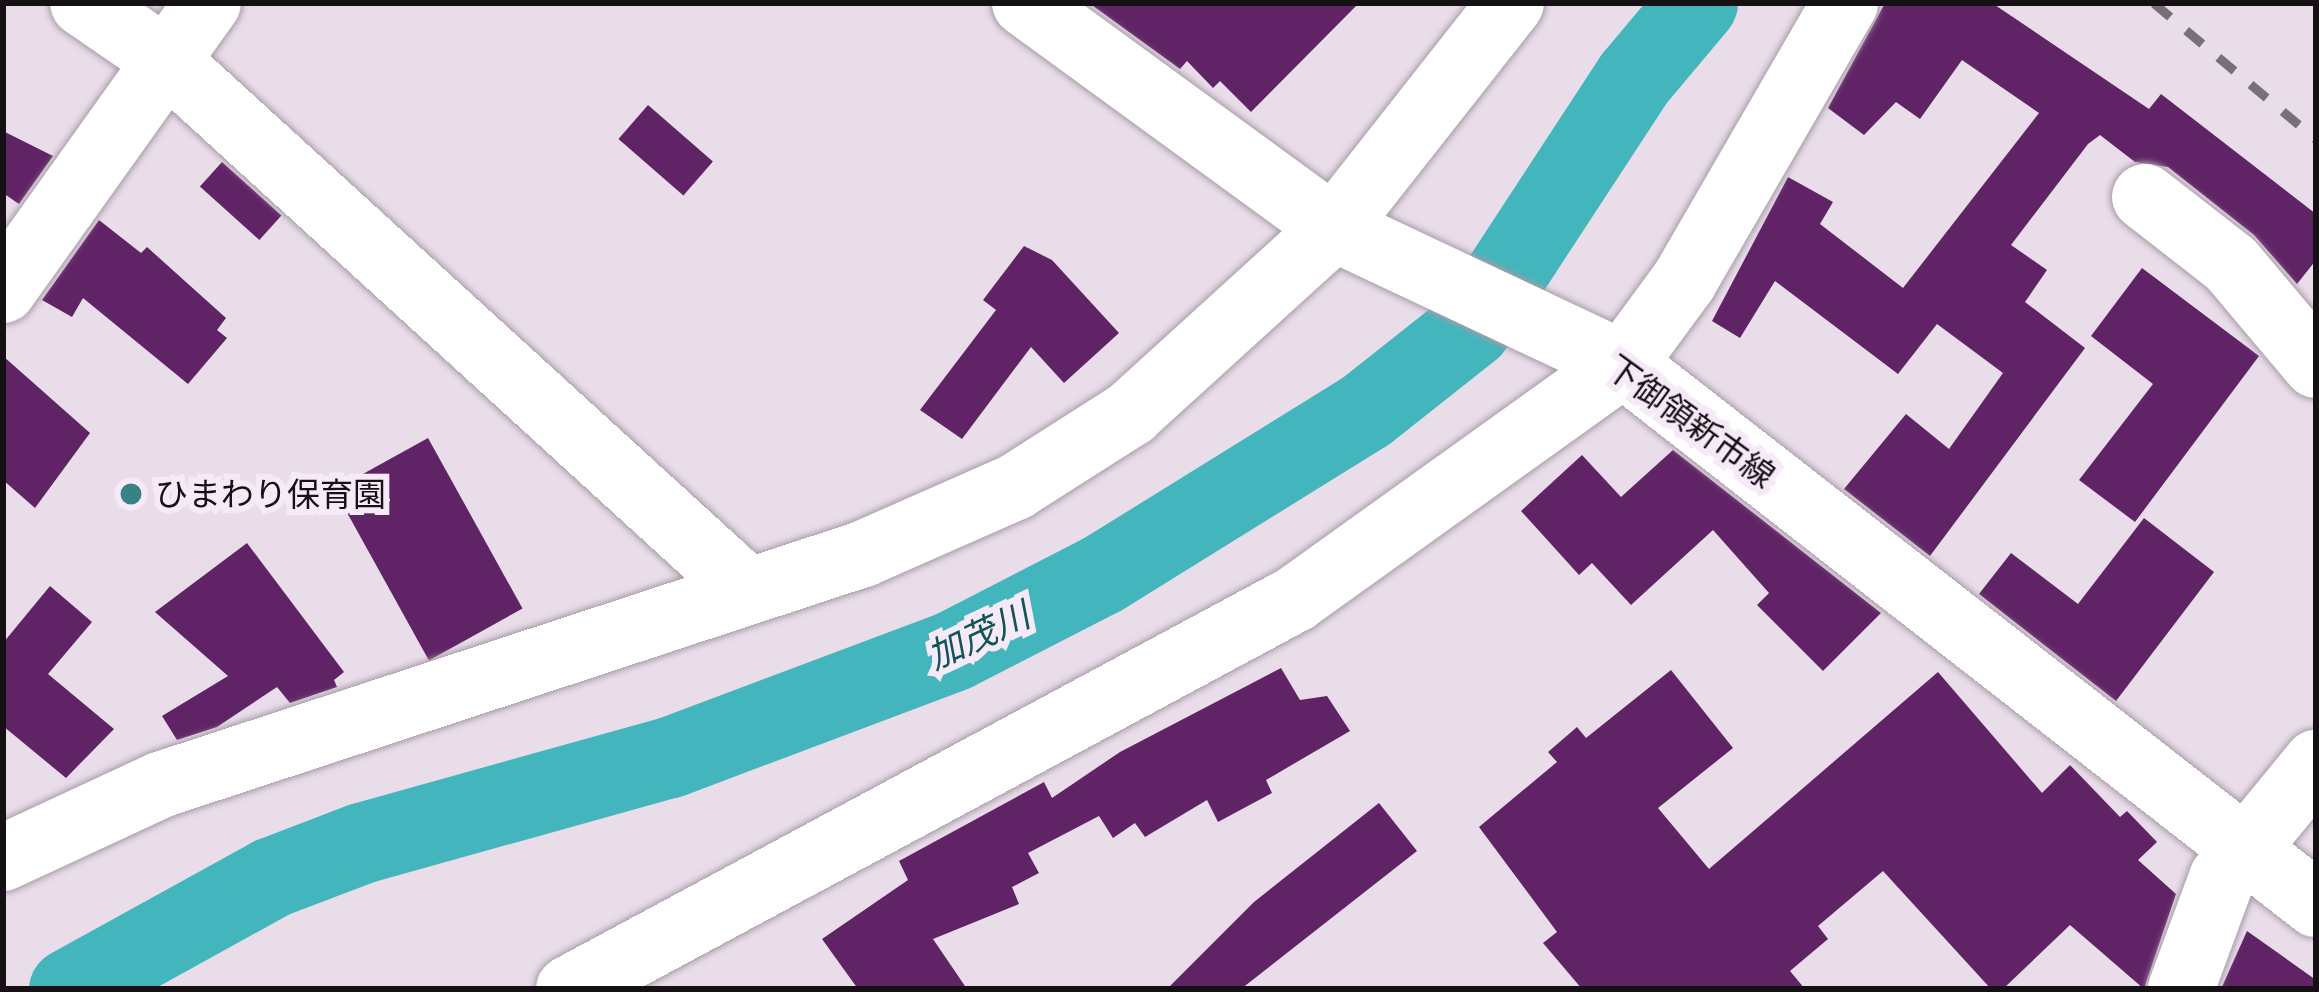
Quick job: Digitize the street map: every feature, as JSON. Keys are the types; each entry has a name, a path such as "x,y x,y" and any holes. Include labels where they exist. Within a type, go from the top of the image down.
{"street":[{"path":"83,3 167,61 748,591"},
{"path":"3,290 208,3"},
{"name":"下御領新市線","path":"1025,3 1350,236 1602,354 2316,904"},
{"path":"3,858 160,785 863,554 1015,488 1131,412 1350,236 1511,3"},
{"path":"569,989 1295,599 1602,354 1684,281 1845,3"},
{"path":"2145,197 2231,264 2294,349 2316,365"},
{"path":"2180,989 2222,878 2316,764"}],"building":[{"path":"1089,3 1359,3 1251,112 1220,81 1213,88 1187,61 1180,69"},
{"path":"1885,3 1992,3 2149,109 2161,94 2316,214 2316,260 2297,284 2254,235 2168,167 2135,162 2100,135 2088,144 2011,245 2047,270 2025,302 2085,348 1930,556 1844,489 1906,414 1949,449 2003,373 1937,324 1898,374 1775,281 1740,338 1712,321 1788,177 1833,202 1820,224 1903,288 2039,113 1962,60 1920,119 1896,102 1864,135 1828,108"},
{"path":"648,105 713,161 683,195 618,139"},
{"path":"3,131 53,156 19,204 3,193"},
{"path":"222,162 281,216 259,240 200,187"},
{"path":"99,220 141,253 147,247 226,318 217,330 227,338 188,384 83,298 72,317 42,300"},
{"path":"1024,246 1052,260 1119,333 1064,383 1031,347 962,439 920,410 996,310 983,300"},
{"path":"2142,268 2259,356 2135,522 2079,480 2153,384 2091,336"},
{"path":"3,356 90,433 35,508 3,480"},
{"path":"428,438 523,609 429,660 334,490"},
{"path":"1673,450 1881,613 1823,671 1757,605 1769,593 1713,530 1631,605 1592,563 1579,575 1521,511 1582,455 1621,497"},
{"path":"2144,518 2214,572 2116,701 1979,594 2011,553 2078,604"},
{"path":"247,543 344,672 334,680 337,687 290,703 277,687 217,727 177,740 162,716 228,676 155,612"},
{"path":"50,586 92,622 48,674 114,729 66,778 3,726 3,643"},
{"path":"1281,668 1300,700 1327,696 1350,731 1266,780 1272,793 1218,822 1207,800 1145,837 1135,823 1113,838 1099,816 1028,853 1039,873 1012,887 1019,904 933,939 967,989 858,989 822,939 908,880 899,861 1044,782 1052,798 1120,752"},
{"path":"1671,670 1733,748 1658,808 1709,869 1938,672 2042,793 2070,765 2120,817 2127,811 2157,842 2138,860 2176,894 2144,989 2070,925 2003,989 1991,989 1883,871 1818,926 1828,939 1790,971 1805,989 1582,989 1543,943 1557,932 1479,827 1557,762 1548,752 1577,727 1586,738"},
{"path":"1379,803 1417,851 1241,989 1167,989 1254,902"},
{"path":"2247,931 2316,980 2316,989 2221,989"}],"waterway":[{"name":"加茂川","path":"69,989 272,877 361,843 670,757 954,650 1102,574 1365,411 1471,327 1634,78 1697,3"}],"railway":[{"path":"2154,3 2316,139"}],"place":[{"name":"ひまわり保育園","path":"131,494"}]}
